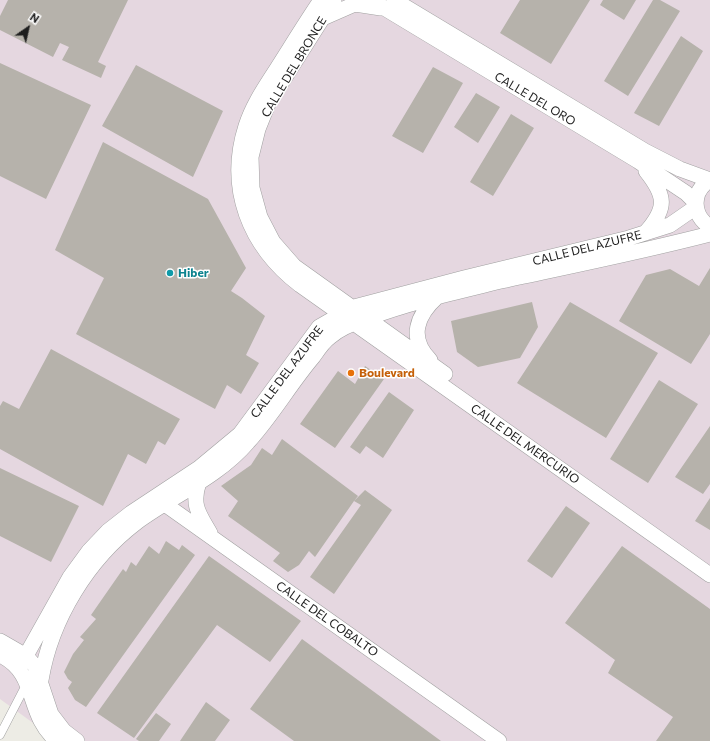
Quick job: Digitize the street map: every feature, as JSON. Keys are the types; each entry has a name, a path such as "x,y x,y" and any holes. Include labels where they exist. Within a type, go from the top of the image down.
{"street":[{"name":"CALLE DEL BRONCE","path":"320,0 258,99 249,119 240,157 240,190 248,221 263,249 286,274 347,310"},
{"name":"CALLE DEL BRONCE","path":"334,0 268,104 258,129 252,157 252,188 260,216 273,242 294,266 347,310"},
{"name":"CALLE DEL ORO","path":"371,0 389,4 645,152 680,169 710,180"},
{"path":"323,18 355,4 389,4"},
{"name":"CALLE DEL ORO","path":"389,4 638,161 686,193 695,205 703,222 710,227"},
{"path":"638,161 658,186 662,203 657,220 646,232"},
{"path":"695,205 700,189 710,180"},
{"name":"CALLE DEL AZUFRE","path":"34,681 57,624 80,583 98,559 116,540 160,501 240,434 319,327 347,310 670,226 695,205"},
{"name":"CALLE DEL AZUFRE","path":"22,662 70,577 89,552 108,531 130,513 160,501 199,482 228,461 248,442 330,337 362,321 438,296 710,234"},
{"path":"438,296 426,307 419,321 416,334 423,353 441,372"},
{"name":"CALLE DEL MERCURIO","path":"347,310 710,575"},
{"name":"CALLE DEL MERCURIO","path":"362,321 441,372 710,562"},
{"path":"199,482 196,492 196,509 212,538"},
{"name":"CALLE DEL COBALTO","path":"160,501 499,741"},
{"path":"0,641 22,662 34,681 51,714 64,731 77,741"},
{"path":"0,655 22,662"},
{"path":"34,681 32,701 38,718 57,741"}],"lane":[{"path":"0,735 34,681"}],"shaded area":[{"path":"0,0 710,0 710,741 58,741 0,699"}],"building":[{"path":"8,0 128,0 98,62 106,66 101,78 62,60 69,47 60,43 53,57 0,30 0,16"},
{"path":"520,0 590,0 551,64 500,33"},
{"path":"603,0 636,0 624,20 600,5"},
{"path":"653,0 660,0 680,11 628,96 604,81"},
{"path":"681,36 703,51 659,126 634,113"},
{"path":"0,63 91,105 46,199 0,176"},
{"path":"136,65 223,111 193,177 102,126"},
{"path":"433,67 463,83 423,153 392,136"},
{"path":"476,93 500,107 478,143 454,127"},
{"path":"511,114 534,128 493,196 470,182"},
{"name":"Hiber","path":"103,142 208,199 246,268 231,291 265,316 246,355 259,363 241,394 227,385 215,409 76,334 104,278 55,250"},
{"path":"710,268 710,334 691,364 619,321 646,275 670,269 699,286"},
{"path":"532,302 538,327 520,358 478,367 457,352 451,321"},
{"path":"570,302 658,353 606,438 517,383"},
{"path":"51,349 180,419 165,445 158,441 146,464 128,454 103,506 0,449 0,406 3,401 19,409"},
{"path":"365,366 384,379 335,448 300,424 338,371 355,384"},
{"path":"659,380 698,404 648,483 610,459"},
{"path":"389,392 414,410 383,458 366,446 360,454 350,447"},
{"path":"710,426 710,484 703,494 675,477"},
{"path":"282,439 358,496 315,557 309,551 299,565 288,572 273,561 280,553 228,516 238,501 221,486 251,465 262,448 272,455"},
{"path":"0,468 79,506 51,562 0,536"},
{"path":"365,490 392,510 334,594 310,577 361,505 354,501"},
{"path":"710,498 710,530 695,521"},
{"path":"566,506 590,523 552,578 527,561"},
{"path":"166,541 179,550 182,545 195,555 86,707 75,700 68,688 72,682 68,679 64,672 73,654 84,640 80,637 96,619 91,615 123,569 126,572 131,562 136,566 149,546 159,554"},
{"path":"622,546 710,609 710,741 656,741 673,717 608,673 615,660 565,623"},
{"path":"209,556 301,621 270,662 217,625 134,738 97,713"},
{"path":"302,639 441,741 294,741 250,709"},
{"path":"206,702 230,720 215,741 180,741"},
{"path":"156,713 171,724 159,741 139,741 136,739"}],"place":[{"name":"Hiber","path":"170,273"},
{"name":"Boulevard","path":"351,373"}]}
